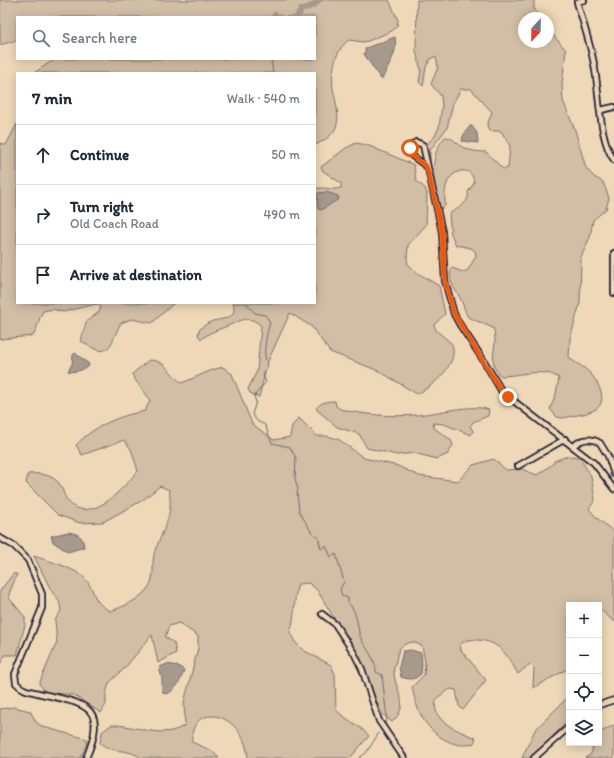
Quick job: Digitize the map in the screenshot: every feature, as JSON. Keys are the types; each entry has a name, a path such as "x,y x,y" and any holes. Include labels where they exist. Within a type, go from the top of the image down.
{"street":[{"path":"584,0 577,2 594,64 604,138 608,150 614,160"},
{"path":"601,110 614,107"},
{"path":"426,166 411,155 410,148 416,142 423,145 426,166 442,232 445,281 450,302 460,324 502,392 565,439 599,469 614,488"},
{"path":"614,253 614,294"},
{"path":"518,466 565,439"},
{"path":"573,446 578,441 587,439 600,443 608,456 614,474"},
{"path":"0,538 24,555 36,577 42,594 42,608 15,674 16,683 24,690 79,703 88,709 93,716 95,726 86,758"},
{"path":"322,614 335,624 354,653 362,669 379,721 404,758"},
{"path":"602,704 614,700"},
{"path":"534,758 566,730"}],"shaded area":[{"path":"0,0 389,0 398,20 397,26 392,31 368,41 363,42 349,40 340,49 333,68 333,88 337,106 338,121 332,134 316,144 316,72 36,72 54,60 316,60 316,16 16,16 16,40 0,45"},
{"path":"417,0 534,0 534,8 536,12 518,12 518,48 554,48 554,36 566,50 562,84 563,101 575,130 586,168 594,177 603,182 609,198 606,209 593,220 590,237 581,257 580,303 570,339 569,357 589,372 599,386 601,392 601,403 598,408 592,411 562,418 557,417 550,409 556,394 559,378 553,375 546,373 531,373 501,376 496,371 493,359 495,334 493,328 468,317 465,311 462,302 451,282 450,278 452,268 463,272 468,270 476,256 475,251 471,248 456,245 451,234 449,214 465,203 468,192 474,183 473,178 467,171 459,171 455,173 448,181 445,194 445,206 441,209 438,205 434,178 434,161 436,152 445,137 448,137 467,149 486,152 503,169 508,168 510,146 501,131 489,131 487,126 492,112 471,89 461,89 453,103 447,128 430,150 430,169 425,152 427,144 435,136 439,127 442,106 441,96 431,84 438,67 436,57 431,58 426,67 423,86 419,82 421,70 416,51"},
{"path":"395,37 396,43 394,54 382,79 364,54 366,48"},
{"path":"16,126 16,304 96,304 63,312 53,309 43,311 33,336 0,339 0,143 6,145"},
{"path":"470,126 472,126 477,133 478,143 462,141 463,136"},
{"path":"356,143 367,145 414,165 416,181 425,188 427,193 426,225 408,245 407,259 408,264 416,272 439,286 445,314 434,325 436,330 452,344 452,359 444,374 431,386 417,394 379,371 330,352 312,327 290,313 268,361 259,397 250,393 248,389 257,371 261,326 252,320 242,320 210,333 201,339 198,335 199,330 213,321 232,315 234,312 233,304 316,304 316,189 341,188 341,183 323,171 321,167 346,148"},
{"path":"326,192 338,196 339,199 321,210 318,209 318,193"},
{"path":"96,304 173,304 152,323 131,319 121,323 112,343 105,350 101,351 81,341 86,322 99,312 101,307"},
{"path":"75,353 89,364 88,367 81,370 70,372 68,371"},
{"path":"149,360 155,361 164,365 182,383 212,370 223,367 232,374 252,424 274,440 290,437 292,426 299,418 317,436 327,436 338,439 364,458 398,466 419,476 458,481 473,465 494,459 506,470 521,469 537,475 554,463 554,461 568,456 579,457 591,476 595,500 589,509 597,518 614,532 614,622 602,611 602,602 566,602 566,670 533,688 534,668 530,664 518,674 502,650 492,643 472,640 462,643 460,645 461,650 486,680 463,710 459,706 456,690 450,689 437,698 435,706 441,719 447,724 454,729 476,738 474,743 459,745 437,735 426,723 417,707 412,687 424,675 425,662 422,646 413,642 405,644 399,650 394,672 402,704 398,716 392,722 382,714 359,659 317,590 309,583 298,584 290,632 295,642 303,650 331,665 335,674 336,710 369,736 350,758 248,758 244,742 237,729 228,721 217,717 207,716 199,720 193,729 192,742 212,751 219,758 141,758 131,753 105,747 100,743 102,732 111,725 120,725 149,731 168,732 185,725 184,703 198,648 198,636 179,623 169,626 165,637 174,643 176,653 158,663 152,635 124,669 109,683 106,694 106,704 101,713 74,695 46,692 39,684 57,642 55,620 61,611 59,600 52,592 34,556 62,565 82,576 86,580 100,604 110,611 122,607 136,600 150,585 153,573 154,554 169,516 169,490 160,486 143,500 103,522 80,523 58,515 26,483 28,474 47,475 59,483 67,500 72,505 84,509 98,507 121,489 138,471 131,449 124,440 82,455 76,445 91,432 108,422 145,411 150,401 132,374"},
{"path":"335,401 336,406 340,409 378,415 416,415 464,408 482,408 489,410 488,416 473,422 470,426 473,431 471,435 444,424 433,423 434,428 451,440 453,445 448,454 437,459 414,453 397,455 367,448 359,434 337,427 316,409 324,402"},
{"path":"68,532 79,536 84,547 68,552 53,542 51,536"},
{"path":"13,574 17,574 9,594 9,598 25,617 25,625 17,655 5,655 0,664 0,591"},
{"path":"411,650 421,653 422,663 421,674 409,679 401,677 399,667 403,651"},
{"path":"167,664 178,666 184,670 180,681 175,688 169,693 165,694 162,691 162,677 159,670 160,667"},
{"path":"566,699 566,723 535,754 529,758 522,758 535,730"},
{"path":"14,707 30,711 36,722 43,727 87,739 87,744 80,758 0,758 0,709"},
{"path":"614,725 614,758 585,758 591,754 593,746 602,746 602,731"}],"waterway":[{"path":"298,16 301,10 314,5 319,0"},
{"path":"271,60 273,72"},
{"path":"247,304 255,313 265,315 270,322 265,350 268,365 263,375 266,382 254,396 256,402 252,414 257,421 265,425 272,443 290,447 296,458 295,479 298,489 299,511 312,533 318,537 321,549 326,546 331,557 336,554 344,582 340,589 342,596 348,598 348,603 352,607 356,616 362,641 373,660 376,672 382,675 387,719 385,725"},
{"path":"359,758 366,753 379,733"}],"route":[{"path":"410,148 411,155 426,166 429,175 442,232 445,281 448,297 454,314 502,392 508,397"}]}
